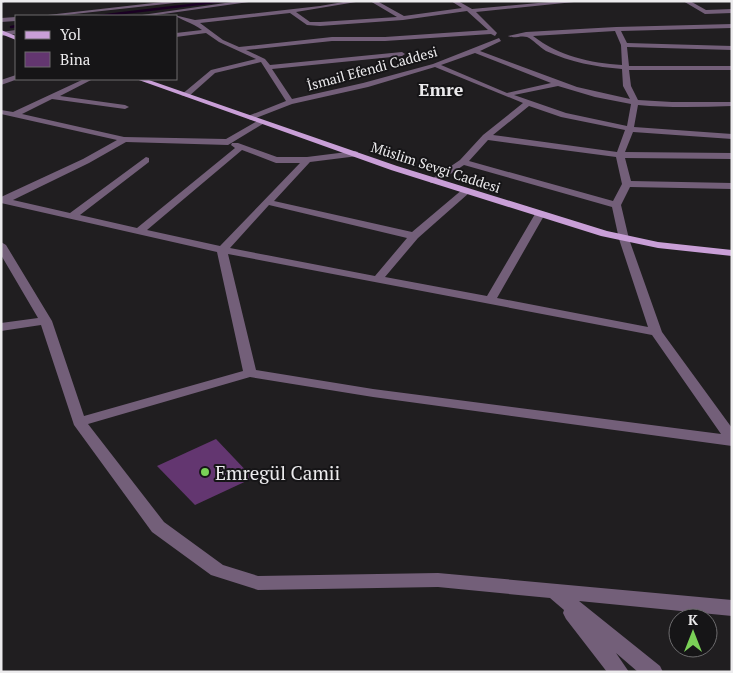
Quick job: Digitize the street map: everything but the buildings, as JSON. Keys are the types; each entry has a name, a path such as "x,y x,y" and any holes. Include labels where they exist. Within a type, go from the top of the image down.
{"main road":[{"path":"2,32 15,34"},
{"name":"Müslim Sevgi Caddesi","path":"143,80 434,181 624,239 683,249 732,253"}],"street":[{"path":"52,15 190,1"},
{"path":"144,15 253,1"},
{"path":"195,22 292,12 359,1"},
{"path":"373,1 403,18"},
{"path":"454,1 470,10 495,35"},
{"path":"292,12 310,24 320,24 581,1"},
{"path":"686,1 705,12 732,11"},
{"path":"148,5 173,15"},
{"path":"320,8 328,13"},
{"path":"178,17 195,22 237,48 263,60 290,102"},
{"path":"336,18 343,22"},
{"path":"1,20 15,19"},
{"path":"320,24 333,50"},
{"path":"269,67 333,50 385,39 495,35 510,40 513,38 511,36 526,34 616,29 732,26"},
{"path":"616,29 621,35 624,45 624,67 627,86 635,102 630,129 620,155 627,184 616,205 624,239 656,332 732,440"},
{"path":"178,35 207,31"},
{"path":"526,34 548,49 569,58 585,62 624,67 732,68"},
{"name":"İsmail Efendi Caddesi","path":"251,118 290,102 365,85 435,65 474,51 495,35"},
{"path":"385,39 402,54 410,58"},
{"path":"624,45 732,48"},
{"path":"237,48 402,54"},
{"path":"474,51 587,92 635,102 685,105 732,104"},
{"path":"185,95 213,71 263,60"},
{"path":"418,63 426,68"},
{"path":"435,65 506,95 564,115 630,129 732,137"},
{"path":"1,83 15,77"},
{"path":"14,115 87,80"},
{"path":"506,95 560,83"},
{"path":"51,97 125,107"},
{"path":"434,181 462,162 486,137 528,103"},
{"path":"1,112 124,139 228,142 276,160 307,160 354,154"},
{"path":"228,142 262,122"},
{"path":"486,137 620,155 732,156"},
{"path":"3,200 86,161 124,139"},
{"path":"139,231 241,148"},
{"path":"72,216 146,160"},
{"path":"222,250 307,160"},
{"path":"462,162 616,205"},
{"path":"627,184 732,186"},
{"path":"379,278 414,236 466,191"},
{"path":"3,200 222,250 491,299 656,332"},
{"path":"267,202 414,236"},
{"path":"491,299 540,214"},
{"path":"1,245 46,321 79,422 158,527 218,570 258,583 438,580 732,608"},
{"path":"222,250 250,373"},
{"path":"1,327 46,321"},
{"path":"79,422 250,373 392,396 732,440"},
{"path":"554,591 619,672"},
{"path":"554,591 653,672"}],"waterway":[{"path":"106,15 224,1"},
{"path":"11,27 15,26"}],"place":[{"name":"Emregül Camii","path":"205,472"}],"district":[{"name":"Emre","path":"441,89"}]}
